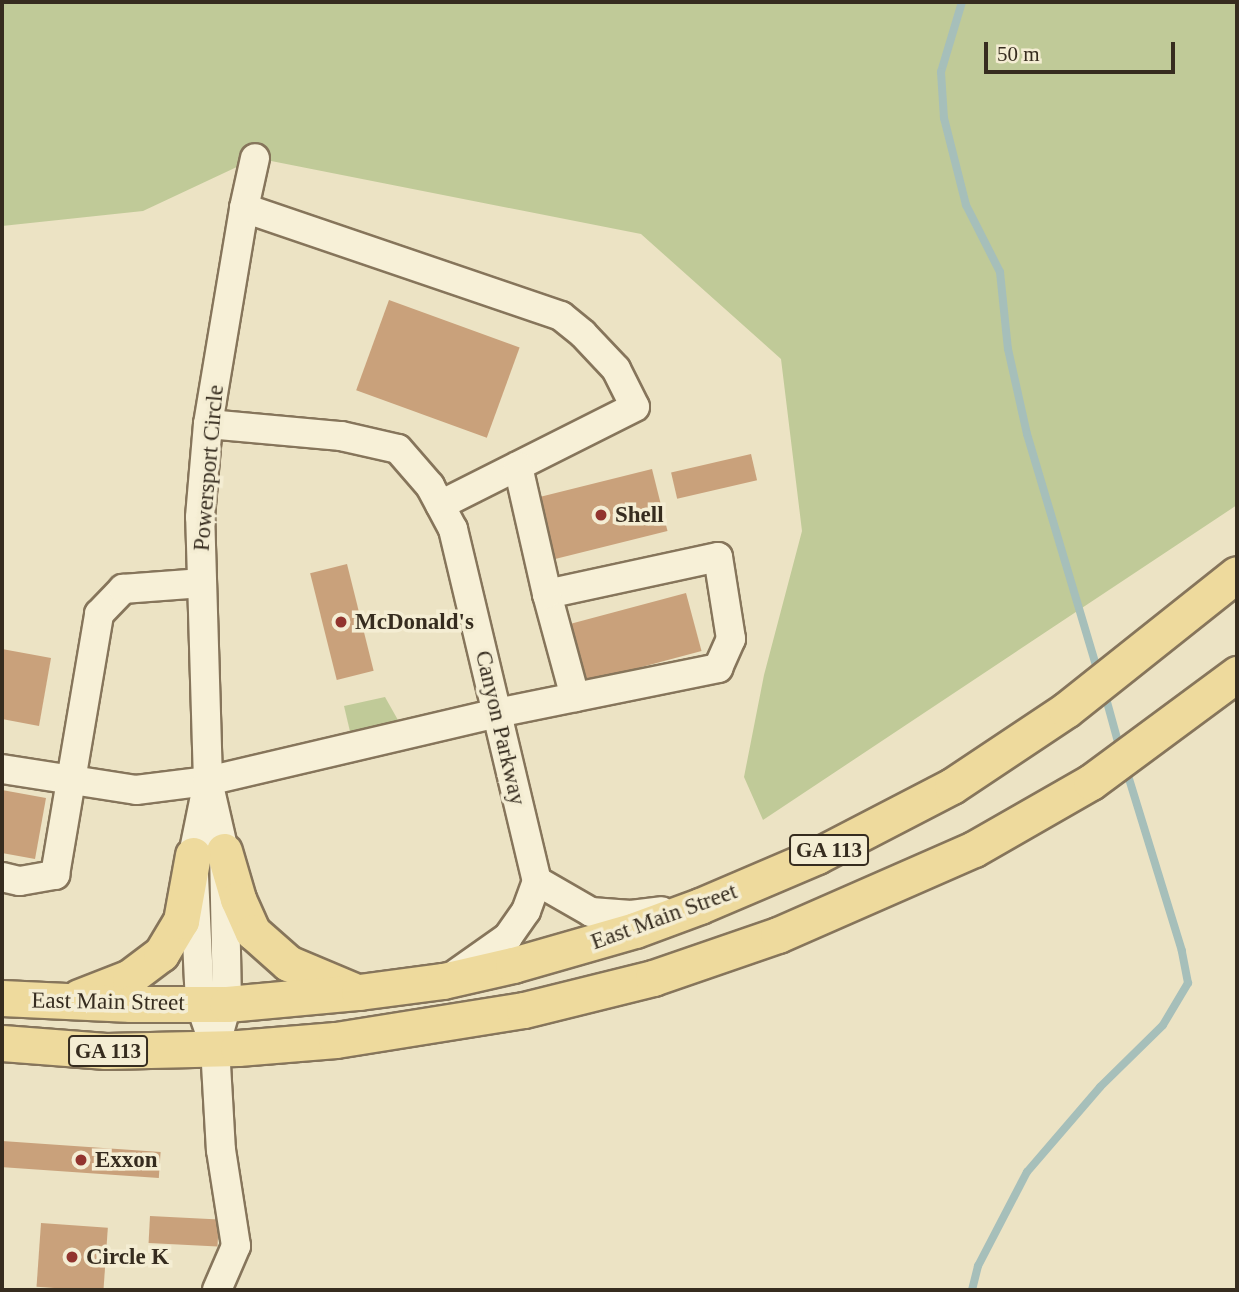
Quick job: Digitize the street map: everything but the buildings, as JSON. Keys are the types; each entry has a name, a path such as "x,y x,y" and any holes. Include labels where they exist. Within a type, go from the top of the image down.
{"main road":[{"name":"East Main Street","path":"2,998 66,1002 213,1004 359,992 443,981 575,948 700,906 817,856 964,778 1066,710 1237,574"},
{"name":"East Main Street","path":"2,1043 107,1051 238,1048 336,1040 524,1010 653,978 752,944 895,885 1022,822 1091,782 1237,674"},
{"path":"209,853 238,899 253,932 288,963 359,992"},
{"path":"66,1002 130,977 161,954 181,921 209,853"}],"street":[{"name":"Powersport Circle","path":"217,1290 236,1246 221,1150 215,1047 200,517 208,424 244,208 256,158"},
{"path":"244,208 561,316 583,334 615,369 635,407 440,505"},
{"name":"Canyon Parkway","path":"208,424 341,436 398,449 430,486 453,529 537,881"},
{"path":"518,466 547,594 575,697"},
{"path":"2,768 136,790 208,781 497,713 718,668 731,639 718,556 547,594"},
{"path":"2,877 20,881 55,875 99,614 123,589 202,583"},
{"path":"443,981 479,960 508,937 526,911 537,881 591,912 631,915 700,906"}],"green space":[{"path":"2,2 1237,2 1237,505 763,820 744,777 764,675 802,531 781,359 641,234 256,158 143,211 2,226"},
{"path":"385,697 403,729 352,740 344,706"}],"waterway":[{"path":"962,2 941,72 944,118 966,205 1000,272 1008,349 1027,434 1098,672"},
{"path":"1104,691 1120,749"},
{"path":"972,1290 978,1266 1027,1172 1100,1087 1163,1025 1188,983 1182,951 1126,769"}],"place":[{"name":"Shell","path":"601,515"},
{"name":"McDonald's","path":"341,622"},
{"name":"Exxon","path":"81,1160"},
{"name":"Circle K","path":"72,1257"}]}
